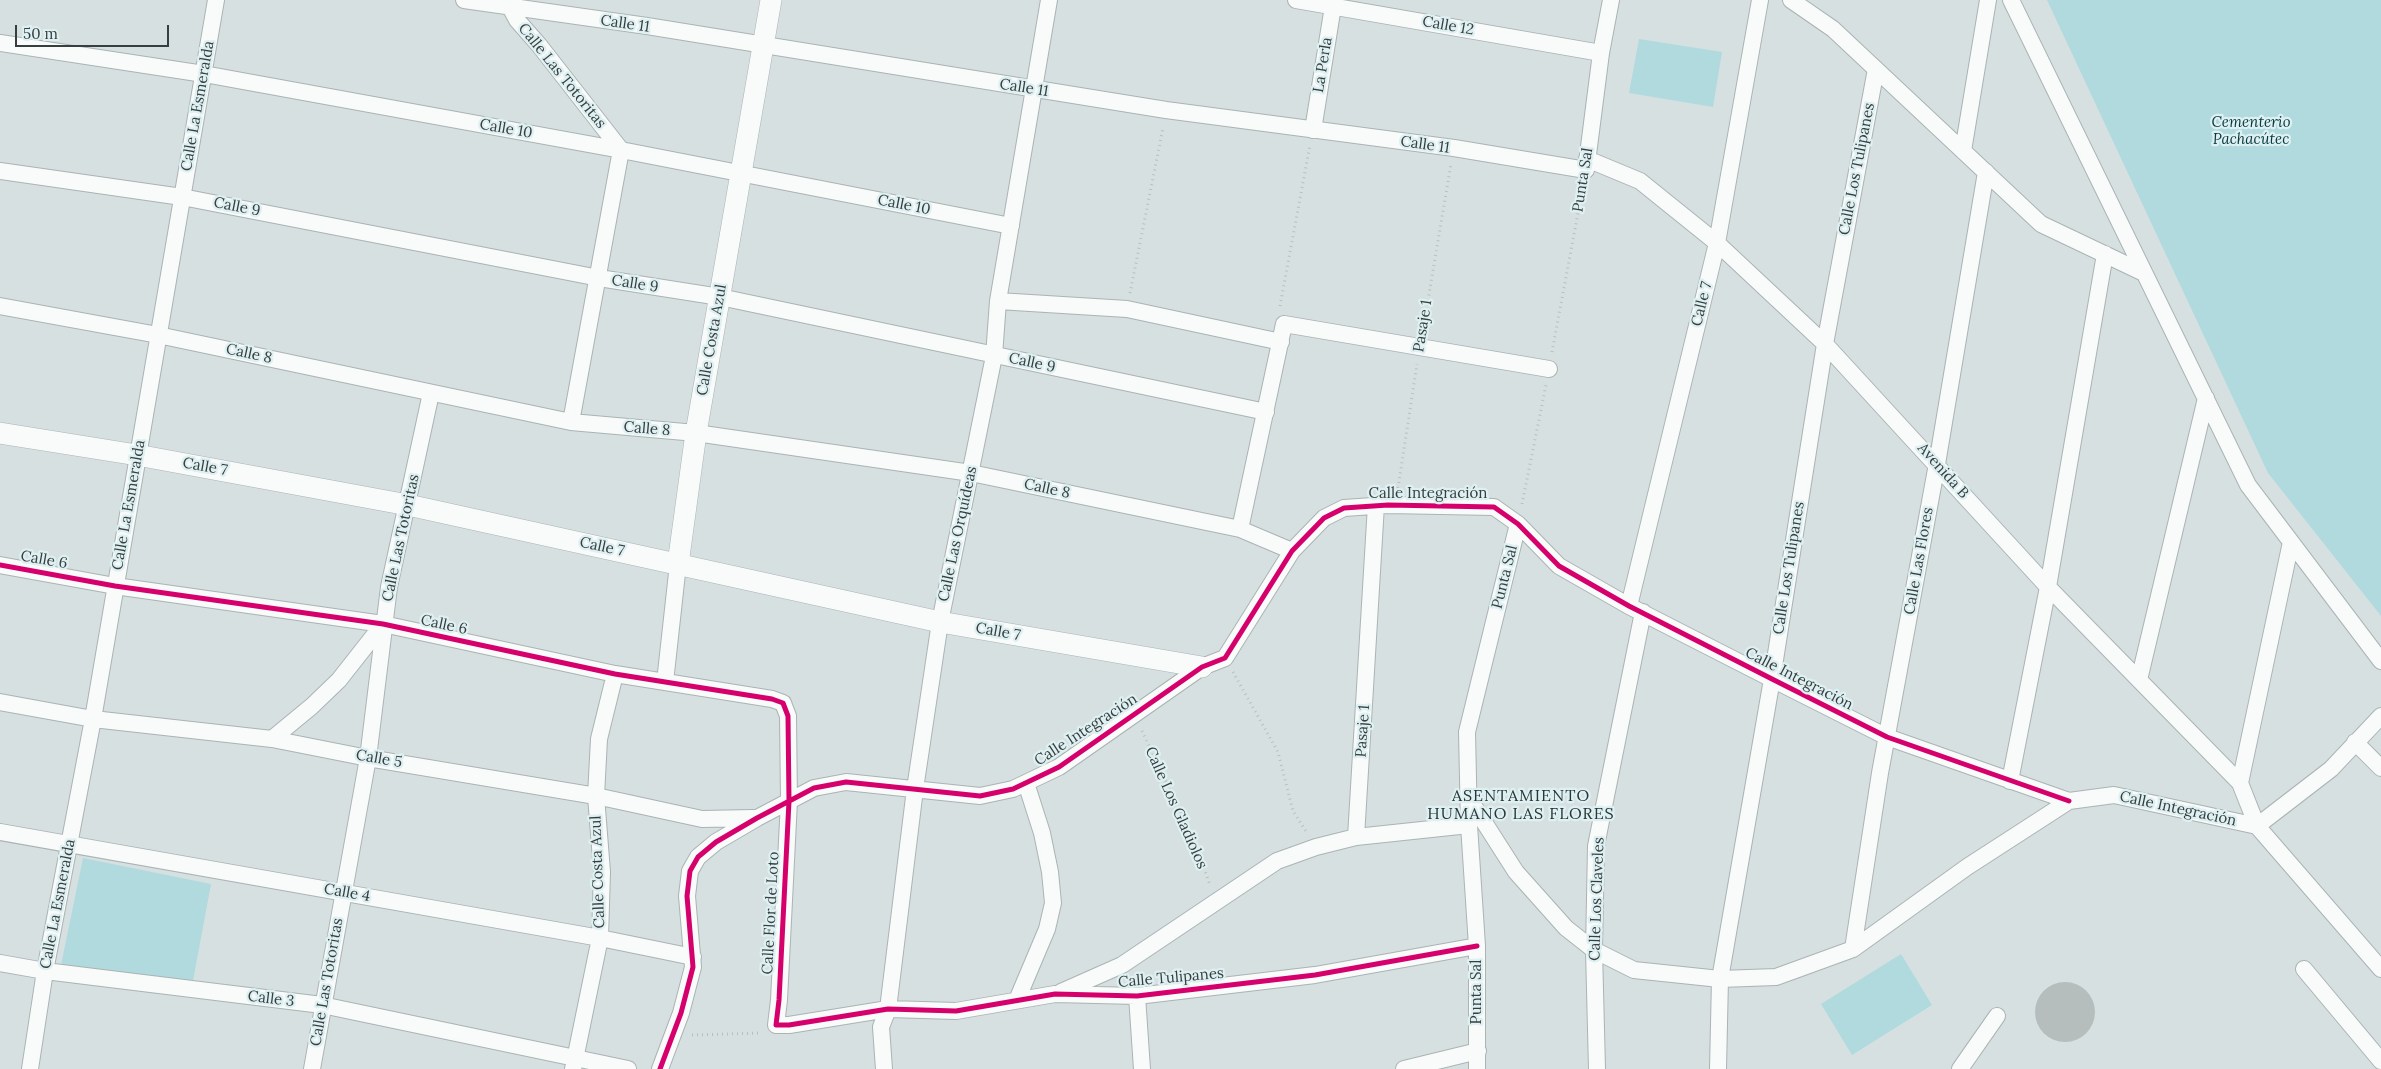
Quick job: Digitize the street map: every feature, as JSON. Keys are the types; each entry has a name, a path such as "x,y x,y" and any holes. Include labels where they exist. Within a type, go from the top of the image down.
{"street":[{"name":"Calle La Esmeralda","path":"30,1069 45,971 93,719 216,0"},
{"name":"Calle 11","path":"464,0 509,4 1166,110 1587,164"},
{"name":"Calle Costa Azul","path":"665,682 678,564 696,433 771,0"},
{"name":"Calle Las Orquídeas","path":"884,1069 881,1028 888,1009 915,790 940,622 994,356 998,301 1049,0"},
{"name":"Calle 12","path":"1296,0 1333,3 1601,53"},
{"name":"Punta Sal","path":"1587,164 1601,53 1612,0"},
{"name":"Calle 7","path":"1636,609 1717,243 1760,0"},
{"path":"1791,0 1834,29 2041,224 2144,273"},
{"path":"1964,151 1988,0"},
{"path":"2011,0 2248,485 2381,661"},
{"name":"La Perla","path":"1313,130 1333,3"},
{"name":"Calle Las Totoritas","path":"509,4 517,20 540,45 621,150"},
{"name":"Calle 10","path":"0,44 204,74 741,172 1010,226"},
{"name":"Calle Los Tulipanes","path":"1718,1069 1720,979 1772,679 1824,344 1876,69"},
{"path":"571,422 599,278 621,150"},
{"name":"Avenida B","path":"1587,164 1640,181 1717,243 1824,344 1937,464 2048,587 2240,783 2257,826 2381,969"},
{"name":"Calle 9","path":"0,171 182,197 599,278 720,297 1266,412"},
{"name":"Calle Las Flores","path":"1852,949 1887,737 1937,464 1986,172"},
{"path":"2010,781 2048,587 2105,254"},
{"path":"998,301 1127,309 1281,342"},
{"name":"Calle 8","path":"0,306 158,335 571,422 696,433 971,474 1240,529 1292,551"},
{"path":"1240,529 1284,324 1549,369"},
{"name":"Calle Las Totoritas","path":"312,1069 342,892 368,758 389,586 431,393"},
{"path":"2139,680 2206,398"},
{"name":"Calle 7","path":"0,433 137,455 408,505 940,622 1202,668"},
{"name":"Calle Integración","path":"660,1069 681,1013 694,967 688,896 690,870 698,857 716,842 756,818 814,788 846,782 980,796 1013,789 1059,767 1202,668 1225,658 1292,551 1324,518 1344,508 1396,505 1494,507 1518,524 1559,566 1636,609 1772,679 1887,737 2069,801"},
{"name":"Pasaje 1","path":"1356,837 1376,506"},
{"name":"Punta Sal","path":"1477,1069 1477,946 1469,826 1467,732 1518,524"},
{"path":"2240,783 2291,542"},
{"name":"Calle 6","path":"0,565 115,586 383,624 615,674 772,699 783,704 788,716 789,801"},
{"name":"Calle Los Claveles","path":"1597,1069 1594,950 1596,846 1636,609"},
{"path":"272,738 312,706 338,680 383,624"},
{"name":"Calle Costa Azul","path":"575,1063 600,938 602,872 596,796 598,738 615,674"},
{"name":"Calle 5","path":"0,702 93,719 272,738 368,758 596,796 702,819 756,818"},
{"path":"2257,826 2331,769 2381,716"},
{"path":"2355,742 2381,768"},
{"path":"1017,1000 1047,929 1053,903 1050,872 1042,833 1026,783"},
{"name":"Calle Integración","path":"1468,797 1516,872 1566,928 1594,950 1634,970 1720,979 1776,977 1852,949 1967,867 2069,801 2114,795 2257,826"},
{"name":"Calle Flor de Loto","path":"776,1025 780,1000 789,801"},
{"name":"Calle Tulipanes","path":"1055,994 1122,965 1277,861 1316,847 1356,837 1469,826"},
{"name":"Calle 4","path":"0,832 600,938 693,957"},
{"name":"Calle Tulipanes","path":"776,1025 789,1025 888,1009 956,1011 1055,994 1137,996 1315,975 1477,946"},
{"name":"Calle 3","path":"0,963 45,971 322,1005 575,1063 628,1069"},
{"path":"2304,969 2381,1061"},
{"path":"1137,996 1142,1069"},
{"path":"1960,1069 1997,1016"},
{"path":"1404,1069 1478,1052"}],"path":[{"path":"1127,309 1166,110"},
{"path":"1284,324 1279,313 1313,130"},
{"path":"1225,658 1278,752 1293,811 1316,847"},
{"path":"671,1036 761,1033 776,1025"}],"green space":[{"name":"Cementerio Pachacútec","path":"2047,0 2381,0 2381,616 2268,473"},
{"path":"1639,39 1722,52 1713,107 1629,93"},
{"path":"83,858 211,884 192,986 61,965"},
{"path":"1901,954 1932,1005 1852,1055 1821,1004"}],"building":[{"path":"2065,982 2081,987 2086,991 2090,996 2095,1012 2090,1028 2086,1033 2081,1037 2065,1042 2049,1037 2044,1033 2040,1028 2035,1012 2040,996 2044,991 2049,987"}],"cycle path":[{"path":"660,1069 681,1013 693,967 687,896 690,871 698,857 716,842 814,788 846,782 980,796 1013,789 1059,767 1202,667 1225,658 1292,551 1324,518 1344,508 1388,505 1494,507 1518,524 1559,566 1629,606 1887,737 2069,801"},
{"path":"0,565 115,586 383,624 615,674 772,699 783,703 788,716 789,801 779,1000 776,1025 789,1025 888,1009 956,1011 1055,994 1137,996 1315,975 1477,946"}],"district":[{"name":"ASENTAMIENTO HUMANO LAS FLORES","path":"1521,805"}]}
